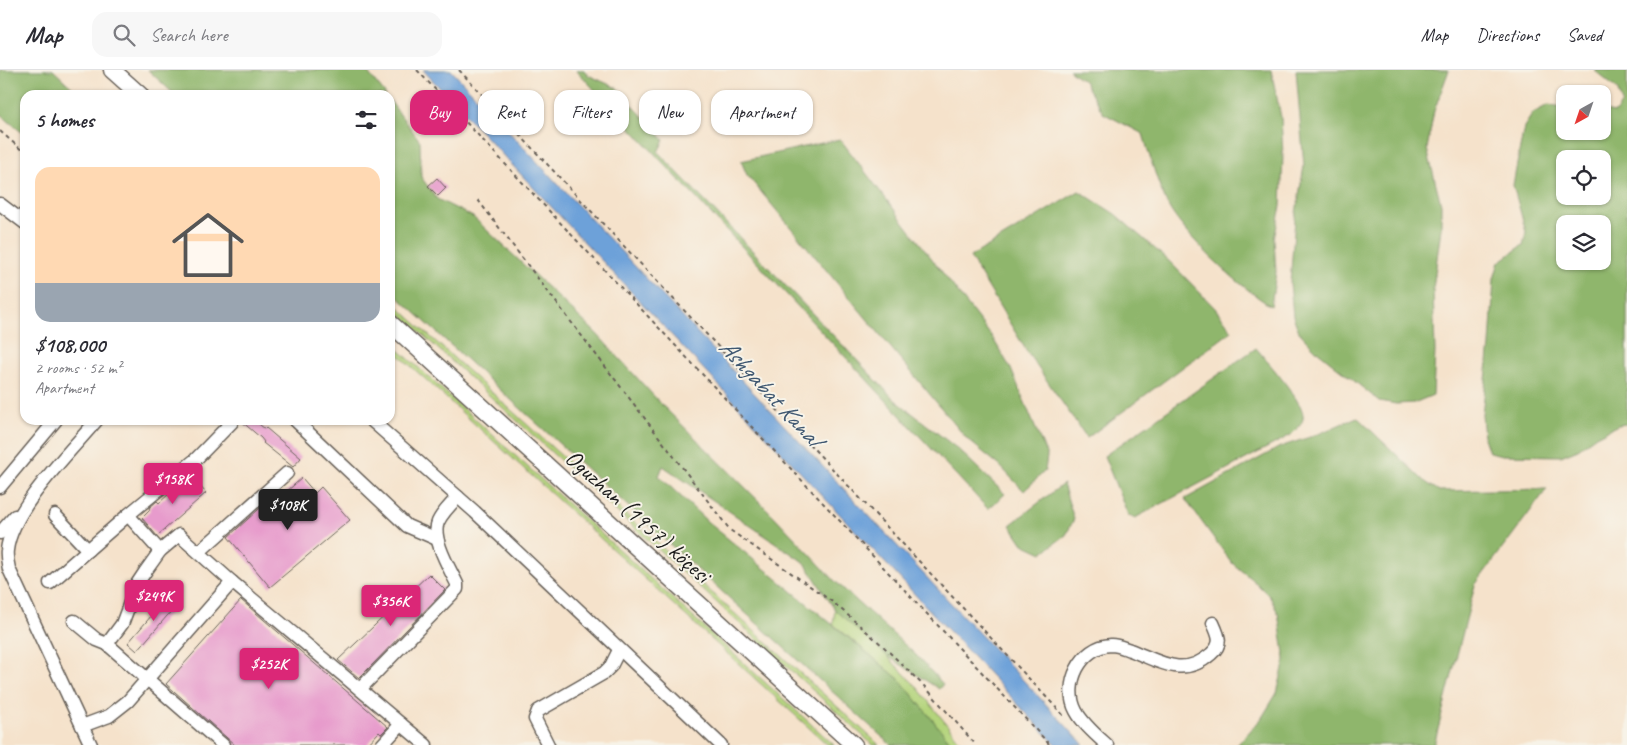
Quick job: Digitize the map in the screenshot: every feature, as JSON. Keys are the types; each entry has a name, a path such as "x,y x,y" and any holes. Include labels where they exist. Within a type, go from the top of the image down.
{"main road":[{"path":"112,70 134,90"},
{"name":"Oguzhan (1957) köçesi","path":"395,328 854,745"}],"lane":[{"path":"1,206 20,220"},
{"path":"0,487 52,425"},
{"path":"0,533 94,425"},
{"path":"50,583 195,460 229,425"},
{"path":"300,425 407,526 437,539"},
{"path":"377,425 458,497 721,745"},
{"path":"199,552 287,473"},
{"path":"36,490 20,513 11,535 7,551 9,569 91,745"},
{"path":"360,689 457,589 457,584 437,539 436,527 438,520 458,497"},
{"path":"55,515 88,550"},
{"path":"128,515 160,551"},
{"path":"107,644 122,624 137,584 160,551 180,535 232,582 426,745"},
{"path":"82,726 117,711 232,582"},
{"path":"74,621 97,640 107,644 217,743"},
{"path":"1107,745 1075,710 1072,697 1072,681 1074,672 1080,662 1090,653 1102,647 1113,645 1167,665 1181,668 1191,666 1217,649 1218,634 1213,624"},
{"path":"548,745 535,719 535,715 538,711 604,673 611,666 619,650"},
{"path":"382,745 401,724"}],"path":[{"path":"417,70 1050,745"},
{"path":"459,70 1064,716"},
{"path":"0,131 20,149"},
{"path":"478,200 730,530 834,603 882,645 927,689 976,745"}],"green space":[{"path":"0,70 53,70 75,90 20,90 20,131 0,114"},
{"path":"148,70 366,70 382,90 170,90"},
{"path":"576,70 584,70 588,75 619,90 595,90"},
{"path":"1069,70 1271,70 1281,117 1283,155 1281,206 1274,239 1276,272 1271,306 1229,274 1186,230 1167,204 1143,134 1103,113 1084,81"},
{"path":"1296,70 1449,70 1434,111 1427,149 1441,204 1441,228 1433,289 1435,351 1433,395 1414,403 1396,404 1379,401 1317,351 1299,332 1293,316 1290,283 1295,219 1304,166"},
{"path":"1594,70 1627,70 1627,424 1618,425 1596,436 1578,449 1561,456 1502,455 1489,452 1484,438 1482,414 1490,345 1494,279 1499,262 1523,245 1526,232 1513,185 1524,127 1533,113 1548,105 1556,106 1556,140 1611,140 1611,112 1615,113 1622,103 1617,89"},
{"path":"629,101 639,112 639,135 659,135 664,140 658,152 894,399 959,450 1005,494 988,509 629,126"},
{"path":"395,108 410,128 410,135 416,135 420,141 421,177 437,199 473,217 596,333 663,406 773,515 835,581 916,655 943,684 939,689 886,655 835,610 805,563 663,466 659,476 709,523 900,680 953,745 891,745 395,295"},
{"path":"840,139 992,337 1011,369 1047,456 1045,471 1024,491 999,465 967,439 747,175 741,161"},
{"path":"1079,191 1115,214 1169,261 1215,308 1232,331 1087,438 1029,355 970,257"},
{"path":"395,305 879,745 873,745 395,310"},
{"path":"395,347 834,745 828,745 395,352"},
{"path":"1256,348 1285,383 1299,404 1303,412 1303,419 1299,426 1291,435 1135,518 1128,515 1104,456"},
{"path":"1357,417 1424,481 1439,491 1547,489 1475,585 1434,745 1237,745 1261,719 1277,693 1285,660 1278,613 1270,597 1232,563 1185,499 1280,447 1316,435"},
{"path":"1063,484 1074,519 1066,535 1042,553 1023,544 1010,525"},
{"path":"835,610 886,655 917,687 963,745 953,745 900,680 833,624"}],"water":[{"path":"423,70 451,70 478,99 478,129 468,118 468,90 442,90"},
{"path":"484,135 512,135 1084,745 1056,745"}],"building":[{"path":"437,178 446,188 438,196 428,186"},
{"path":"246,425 260,425 266,428 301,458 293,467 263,443 261,438"},
{"path":"190,475 206,493 157,536 142,518 150,510 149,508 157,501 159,503"},
{"path":"302,478 315,493 321,487 350,520 270,587 228,537 268,501 271,505"},
{"path":"429,574 445,590 359,678 338,660"},
{"path":"170,594 179,602 137,651 128,643"},
{"path":"241,600 388,727 381,734 379,732 367,745 235,745 166,684"}],"water label":[{"name":"Ashgabat Kanal","path":"770,392"}]}
